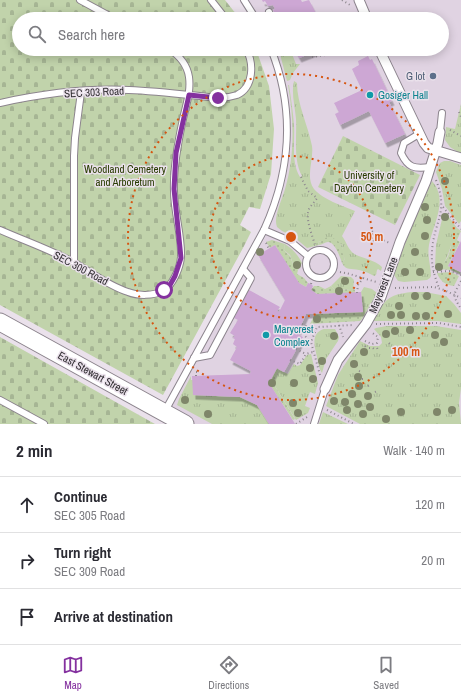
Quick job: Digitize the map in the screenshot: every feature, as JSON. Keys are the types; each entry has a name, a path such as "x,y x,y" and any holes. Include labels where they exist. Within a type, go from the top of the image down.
{"main road":[{"name":"East Stewart Street","path":"0,322 185,424"}],"street":[{"path":"359,0 364,12"},
{"path":"382,56 424,143 428,148 461,158"},
{"name":"Maycrest Lane","path":"323,385 338,360 370,319 381,297 402,237 426,181 432,171 436,150 443,130"}],"lane":[{"path":"80,0 102,12"},
{"path":"211,0 220,12"},
{"path":"244,0 252,12"},
{"path":"177,56 182,60 187,69 189,79 189,95"},
{"name":"SEC 303 Road","path":"0,103 54,94 130,90 222,98 236,95 244,90 251,74 249,56"},
{"path":"164,413 264,230 273,209 286,158 287,139 286,111 282,87 273,56"},
{"path":"74,262 74,147 82,92"},
{"name":"SEC 300 Road","path":"0,230 74,262 100,278 129,292 146,295 164,290 170,285 175,276 181,258 174,189 176,153 189,95"},
{"path":"442,113 443,130"},
{"path":"419,134 404,143 401,153 406,163 415,168 432,171"},
{"path":"264,230 290,241 308,256"},
{"path":"318,251 329,254 334,265 331,274 323,278 312,276 306,268 308,256 312,252 318,251"},
{"path":"194,358 210,355 251,278 243,268"},
{"path":"314,424 323,385"},
{"path":"0,400 44,424"}],"path":[{"path":"342,0 349,4"},
{"path":"312,57 318,56"},
{"path":"459,112 461,117"},
{"path":"443,130 461,136"},
{"path":"432,171 440,193 442,206 432,247 433,272 439,288"},
{"path":"301,177 308,191 317,198 310,206 308,213 309,225 315,245"},
{"path":"442,206 461,229"},
{"path":"372,227 372,231 377,238 383,241"},
{"path":"363,236 362,239 368,239 372,242 377,238"},
{"path":"433,272 450,271 461,275"},
{"path":"340,272 354,274 395,288 428,286 439,288 461,298"},
{"path":"357,292 359,283 363,278"},
{"path":"461,281 454,294 454,299 461,309"},
{"path":"371,324 439,323 461,327"},
{"path":"311,342 304,335 304,324 315,331"},
{"path":"323,385 311,342 317,326 357,324"},
{"path":"340,325 343,338"},
{"path":"357,336 367,343 376,344 378,340 373,333"},
{"path":"296,349 306,354 313,352"},
{"path":"290,360 300,364 306,354"},
{"path":"196,376 196,372 200,372"},
{"path":"330,411 354,424"},
{"path":"296,424 310,415"}],"shaded area":[{"path":"244,0 461,0 461,424 185,424 164,413 175,399 267,234 277,208 284,186 289,160 287,94 278,56 449,56 449,12 253,12"}],"green space":[{"name":"Woodland Cemetery and Arboretum","path":"0,0 225,0 234,12 12,12 12,56 258,56 269,86 274,129 271,174 260,209 249,207 240,225 251,232 163,395 0,305"},
{"path":"281,56 293,56 296,64 300,64 290,80 287,81"},
{"path":"294,81 297,83 297,91 312,146 310,174 311,184 322,196 355,211 342,236 353,253 375,262 382,267 381,271 378,269 376,275 374,276 363,271 345,267 342,263 345,259 341,252 343,247 341,244 322,241 318,242 319,245 307,248 294,237 277,227 277,213 285,189 291,163 292,124 288,85 294,120 294,159 297,171 300,177 302,176 296,156 296,119 293,95"},
{"path":"461,104 461,154 450,147 445,140 446,127 455,129"},
{"name":"University of Dayton Cemetery","path":"343,136 420,175 395,225 318,187"},
{"path":"450,161 461,165 461,221 459,224 445,206 442,189 436,172 440,163"},
{"path":"432,181 437,188 440,204 429,245 431,276 427,280 404,282 398,281 394,275 395,270 413,223"},
{"path":"449,217 457,228 446,260 443,264 435,266 436,245 442,219 447,219"},
{"path":"457,228 461,231 457,240 460,242 448,266 460,272 460,274 451,270 437,269 435,266 440,265 446,260"},
{"path":"329,237 337,240 343,247 342,252 345,259 342,263 333,244 328,242 319,245 318,242"},
{"path":"272,240 285,244 284,250 290,256 294,267 298,270 297,274 304,278 308,283 306,287 299,283 275,245 270,248 266,242"},
{"path":"285,244 295,252 302,263 298,270 294,267 290,255 284,250"},
{"path":"451,272 459,276 454,286 443,282 437,273"},
{"path":"341,276 351,277 354,280 351,289 335,290 331,286"},
{"path":"354,281 353,289 355,290 355,293 317,294 311,290 314,286 319,286 325,289 331,286 335,290 351,289 352,282"},
{"path":"364,287 372,289 377,293 362,319 360,312 363,312 361,292"},
{"path":"412,292 425,292 446,296 461,313 461,324 438,321 373,321 380,308 391,297"},
{"path":"360,312 362,319 360,321 310,324 315,314"},
{"path":"386,326 436,326 461,330 461,388 459,403 461,424 360,424 326,406 338,375 360,341 370,346 379,346 382,343 381,337 374,329"},
{"path":"324,329 335,329 339,337 326,359 322,373 318,363 314,341 317,334"},
{"path":"0,337 146,419 155,424 0,424"},
{"path":"311,354 318,383 315,394 310,392 305,406 310,408 308,413 296,420 273,383 279,370 288,374 294,364 297,366 300,365 307,355"},
{"path":"277,368 279,370 273,383 295,419 293,420 269,383"},
{"path":"191,376 191,380 193,380 193,395 240,397 257,405 269,424 212,424 177,405"},
{"path":"323,412 348,424 319,424"}],"building":[{"path":"262,0 301,0 302,2 309,0 315,12 274,12 273,10 275,9 273,5 268,6 265,1 263,2"},
{"name":"Gosiger Hall","path":"368,56 370,60 372,59 392,101 389,102 405,134 385,143 369,111 340,125 335,114 339,112 334,103 362,90 352,69 359,65 358,61"},
{"path":"461,241 461,272 448,266"},
{"name":"Marycrest Complex","path":"275,245 299,283 306,287 308,283 311,284 313,286 311,290 317,294 361,292 363,312 306,314 297,334 303,337 284,372 277,368 269,383 295,424 269,424 257,405 240,397 193,395 192,376 250,374 251,371 230,360 237,347 233,344 235,339 233,338 235,336 230,333 238,320 234,318 249,290 280,307 277,311 279,312 285,300 258,255"}],"place":[{"name":"G lot","path":"433,76"},
{"name":"Gosiger Hall","path":"370,95"},
{"name":"Marycrest Complex","path":"266,335"}],"route":[{"path":"164,290 170,285 175,276 181,258 174,189 176,153 189,95 218,98"}]}
